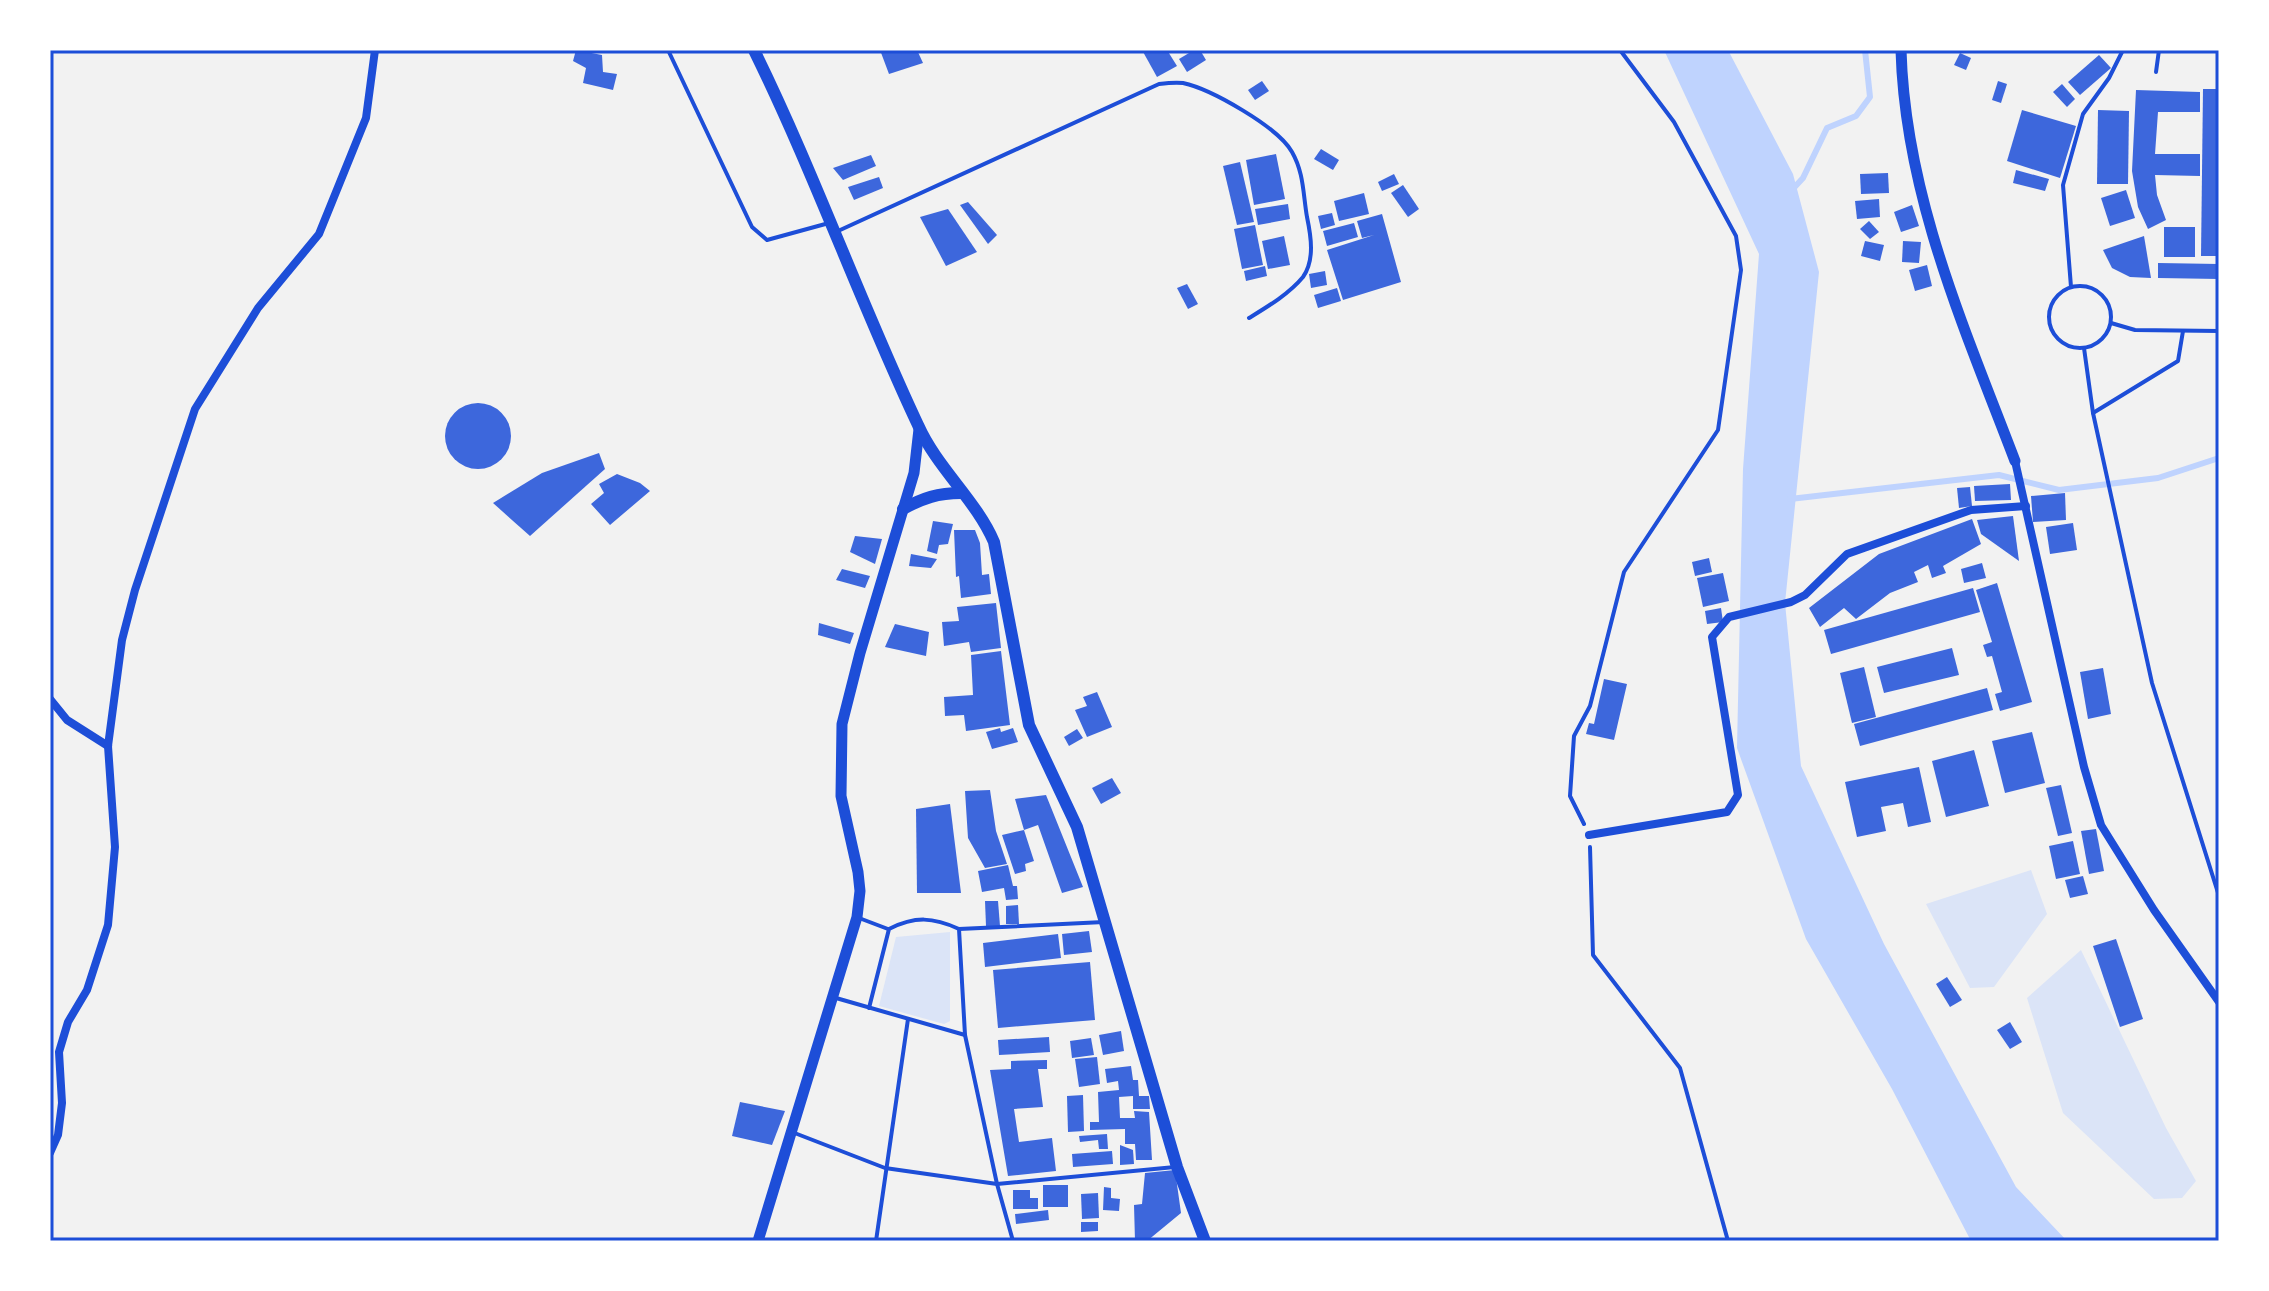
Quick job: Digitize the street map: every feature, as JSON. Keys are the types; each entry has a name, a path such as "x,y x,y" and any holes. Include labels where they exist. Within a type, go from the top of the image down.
{"main road":[{"path":"754,50 919,429 961,493 985,520 994,542 1029,725 1077,827 1177,1167 1205,1241"},
{"path":"903,509 941,493 961,493"}],"street":[{"path":"50,1153 58,1135 62,1103 59,1052 68,1022 87,990 108,925 115,847 108,746 122,640 135,590 195,409 258,308 319,234 366,118 375,50"},
{"path":"1901,50 1902,91 1914,169 1943,271 2015,461 2084,767 2101,825 2154,910 2219,1002"},
{"path":"758,1241 857,917 860,891 858,872 841,796 842,724 914,473 919,429"},
{"path":"1589,835 1727,812 1738,795 1712,637 1729,617 1791,602 1805,595 1847,554 1971,510 2026,506"},
{"path":"50,699 67,720 108,746"}],"lane":[{"path":"668,50 752,227 767,240 832,228 1159,84 1185,83 1227,101 1247,112 1290,149 1303,178 1311,234 1311,258 1303,276 1271,304 1249,318"},
{"path":"2071,287 2063,185 2083,114 2109,78 2123,50"},
{"path":"2156,72 2159,50"},
{"path":"2082,285 2101,294 2108,302 2111,323 2101,340 2084,348 2064,343 2051,327 2051,306 2063,291 2082,285"},
{"path":"2111,323 2135,330 2219,331"},
{"path":"2093,413 2178,361 2183,331"},
{"path":"2084,348 2093,413 2152,683 2219,896"},
{"path":"857,917 889,929 907,920 940,920 959,929 1106,922"},
{"path":"869,1008 889,929"},
{"path":"959,929 965,1035 997,1184 1013,1241"},
{"path":"833,997 965,1035"},
{"path":"876,1241 908,1019"},
{"path":"790,1131 885,1168 997,1184 1177,1167"}],"path":[{"path":"1620,50 1674,122 1736,236 1741,270 1718,430 1624,572 1590,706 1574,736 1570,796 1589,835 1593,955 1680,1068 1728,1241"}],"shaded area":[{"path":"2031,870 2047,914 1994,987 1970,988 1926,904"},
{"path":"950,932 950,1021 944,1024 879,1006 896,937"},
{"path":"2081,950 2166,1128 2196,1181 2182,1198 2154,1199 2063,1113 2027,998"}],"water":[{"path":"1664,50 1728,50 1793,174 1819,272 1785,603 1801,766 1884,944 2016,1187 2067,1241 1971,1241 1892,1089 1806,939 1737,748 1743,469 1759,254"}],"building":[{"path":"576,50 602,55 603,72 617,74 613,90 583,83 586,68 573,61"},
{"path":"880,50 917,50 923,63 889,74"},
{"path":"1142,50 1167,50 1177,66 1157,77"},
{"path":"1200,50 1206,60 1187,72 1179,59"},
{"path":"1960,53 1971,58 1966,70 1954,65"},
{"path":"2099,55 2111,68 2080,95 2068,82"},
{"path":"1262,81 1269,91 1255,100 1248,90"},
{"path":"1998,81 2007,84 2001,103 1992,100"},
{"path":"2062,84 2075,99 2067,107 2053,92"},
{"path":"2203,89 2219,89 2219,256 2201,256"},
{"path":"2136,90 2200,92 2200,112 2158,112 2155,154 2200,154 2200,176 2155,175 2157,195 2166,220 2148,229 2138,207 2132,171"},
{"path":"2022,110 2076,126 2060,178 2007,161"},
{"path":"2098,110 2129,111 2128,184 2097,184"},
{"path":"1321,149 1339,160 1333,170 1314,159"},
{"path":"1276,154 1285,199 1254,205 1246,160"},
{"path":"871,155 876,166 843,180 833,168"},
{"path":"1240,162 1254,222 1237,225 1223,166"},
{"path":"2016,170 2049,179 2045,191 2013,183"},
{"path":"1888,173 1889,193 1861,194 1860,174"},
{"path":"1394,174 1399,184 1382,191 1378,182"},
{"path":"879,177 883,188 854,200 848,187"},
{"path":"1403,185 1419,209 1408,217 1391,193"},
{"path":"2126,190 2135,218 2110,226 2101,198"},
{"path":"1364,193 1369,214 1339,221 1334,201"},
{"path":"1879,199 1880,217 1857,219 1855,201"},
{"path":"968,202 997,235 988,244 960,205"},
{"path":"1288,204 1290,219 1258,225 1255,209"},
{"path":"1912,205 1919,226 1901,232 1894,212"},
{"path":"948,209 977,252 946,266 920,217"},
{"path":"1332,213 1335,225 1321,229 1318,216"},
{"path":"1382,214 1401,282 1343,300 1327,250 1374,235 1362,238 1357,221"},
{"path":"1869,221 1879,232 1870,239 1860,229"},
{"path":"1354,223 1358,237 1327,246 1323,231"},
{"path":"1255,225 1263,265 1242,269 1234,229"},
{"path":"2164,227 2195,227 2195,257 2164,257"},
{"path":"1284,236 1290,265 1268,269 1262,241"},
{"path":"2144,236 2151,278 2130,277 2112,268 2103,250"},
{"path":"1865,241 1884,245 1880,261 1861,256"},
{"path":"1903,241 1921,242 1919,263 1902,262"},
{"path":"2158,263 2219,264 2219,279 2158,278"},
{"path":"1927,265 1932,286 1915,291 1909,270"},
{"path":"1265,266 1267,276 1246,281 1244,271"},
{"path":"1325,271 1327,285 1311,288 1309,274"},
{"path":"1187,284 1198,304 1188,309 1177,288"},
{"path":"1337,288 1341,301 1318,308 1314,295"},
{"path":"478,403 501,413 511,436 501,459 478,469 455,459 445,436 455,413"},
{"path":"599,453 605,469 530,536 493,503 542,473"},
{"path":"617,474 640,483 650,491 610,525 591,504 604,493 599,484"},
{"path":"2010,484 2011,500 1975,501 1974,486"},
{"path":"1970,487 1972,506 1959,508 1957,488"},
{"path":"2065,493 2066,520 2033,522 2031,496"},
{"path":"2013,516 2019,561 1981,534 1977,520"},
{"path":"1972,519 1981,544 1943,566 1946,573 1932,578 1928,565 1914,572 1918,582 1890,593 1856,619 1844,608 1820,627 1809,608 1879,554"},
{"path":"933,521 953,524 948,544 939,545 937,554 927,551"},
{"path":"2073,523 2077,550 2050,554 2046,527"},
{"path":"954,530 975,530 980,543 982,575 989,574 991,594 961,598 959,576 956,577"},
{"path":"855,536 882,539 875,564 850,552"},
{"path":"911,554 937,559 931,568 909,566"},
{"path":"1709,558 1712,572 1695,576 1692,562"},
{"path":"1982,563 1986,578 1964,583 1961,569"},
{"path":"842,569 870,576 865,588 836,580"},
{"path":"1723,573 1729,601 1703,607 1697,578"},
{"path":"1997,583 2032,702 2000,711 1995,694 2002,692 1992,656 1987,657 1983,645 1992,642 1976,590"},
{"path":"1973,588 1980,612 1831,654 1824,630"},
{"path":"996,603 1001,648 971,652 969,642 944,646 942,622 959,621 957,607"},
{"path":"1721,608 1723,622 1707,624 1705,611"},
{"path":"819,623 854,633 850,644 818,635"},
{"path":"895,624 929,632 926,656 885,647"},
{"path":"1952,648 1959,675 1884,693 1877,667"},
{"path":"1001,651 1010,725 966,731 964,715 945,716 944,697 973,695 971,655"},
{"path":"1864,667 1876,717 1852,723 1840,673"},
{"path":"2103,668 2111,714 2088,719 2080,672"},
{"path":"1604,679 1627,684 1614,740 1586,734 1589,723 1594,724"},
{"path":"1987,688 1993,710 1860,746 1854,724"},
{"path":"1097,692 1112,727 1087,737 1075,710 1087,706 1083,697"},
{"path":"1000,728 1001,732 1013,728 1018,742 992,749 986,732"},
{"path":"1077,729 1083,738 1069,746 1064,737"},
{"path":"2032,732 2045,783 2005,793 1992,741"},
{"path":"1974,750 1989,806 1946,817 1932,761"},
{"path":"1919,767 1931,822 1908,827 1903,803 1881,807 1886,831 1857,837 1845,782"},
{"path":"1112,778 1121,793 1101,804 1092,788"},
{"path":"2061,785 2072,833 2058,836 2046,788"},
{"path":"990,790 996,831 1007,864 985,868 968,838 965,791"},
{"path":"1046,795 1083,887 1062,893 1038,825 1024,830 1015,799"},
{"path":"950,804 961,893 917,893 916,809"},
{"path":"2096,829 2104,871 2089,874 2081,831"},
{"path":"1024,830 1034,861 1025,864 1026,871 1015,874 1002,835"},
{"path":"2073,841 2080,874 2056,879 2049,846"},
{"path":"1008,865 1013,886 1017,886 1018,899 1006,900 1004,888 982,892 978,871"},
{"path":"2083,876 2088,894 2070,898 2065,880"},
{"path":"985,901 998,901 1000,926 986,926"},
{"path":"1018,905 1019,924 1006,924 1006,906"},
{"path":"1089,931 1092,952 1064,955 1062,934"},
{"path":"1058,934 1061,958 985,967 983,943"},
{"path":"2116,939 2143,1019 2120,1027 2093,946"},
{"path":"1090,962 1095,1020 998,1028 993,970"},
{"path":"1947,977 1962,1000 1950,1007 1936,984"},
{"path":"2010,1022 2022,1042 2010,1049 1997,1030"},
{"path":"1121,1031 1124,1051 1103,1055 1099,1035"},
{"path":"1049,1037 1050,1052 999,1055 998,1040"},
{"path":"1091,1038 1094,1055 1072,1058 1070,1041"},
{"path":"1097,1057 1100,1084 1079,1087 1075,1059"},
{"path":"1047,1060 1047,1069 1038,1069 1043,1107 1014,1109 1019,1142 1052,1138 1056,1171 1008,1176 990,1070 1011,1069 1011,1061"},
{"path":"1131,1066 1133,1080 1138,1080 1139,1096 1149,1096 1150,1109 1133,1109 1133,1096 1119,1097 1120,1118 1135,1118 1134,1111 1149,1112 1152,1160 1136,1160 1135,1144 1125,1144 1125,1129 1090,1130 1090,1122 1099,1122 1098,1092 1119,1090 1118,1081 1107,1083 1105,1069"},
{"path":"1083,1095 1084,1131 1068,1132 1067,1096"},
{"path":"740,1102 785,1111 772,1145 732,1136"},
{"path":"1107,1134 1108,1149 1099,1149 1098,1140 1080,1142 1079,1136"},
{"path":"1120,1145 1133,1150 1134,1164 1120,1165"},
{"path":"1112,1151 1113,1164 1073,1167 1072,1154"},
{"path":"1175,1170 1181,1213 1147,1241 1135,1241 1134,1205 1142,1204 1145,1173"},
{"path":"1043,1185 1068,1185 1068,1207 1043,1207"},
{"path":"1104,1187 1111,1188 1111,1198 1120,1199 1119,1211 1103,1210"},
{"path":"1013,1190 1030,1190 1030,1198 1038,1198 1038,1209 1013,1209"},
{"path":"1098,1193 1099,1218 1082,1219 1081,1194"},
{"path":"1048,1210 1049,1220 1016,1224 1015,1214"},
{"path":"1081,1222 1098,1222 1098,1231 1081,1232"}],"waterway":[{"path":"1790,192 1803,178 1827,128 1856,116 1870,97 1865,50"},
{"path":"1790,499 1999,475 2059,490 2158,478 2219,458"}]}
